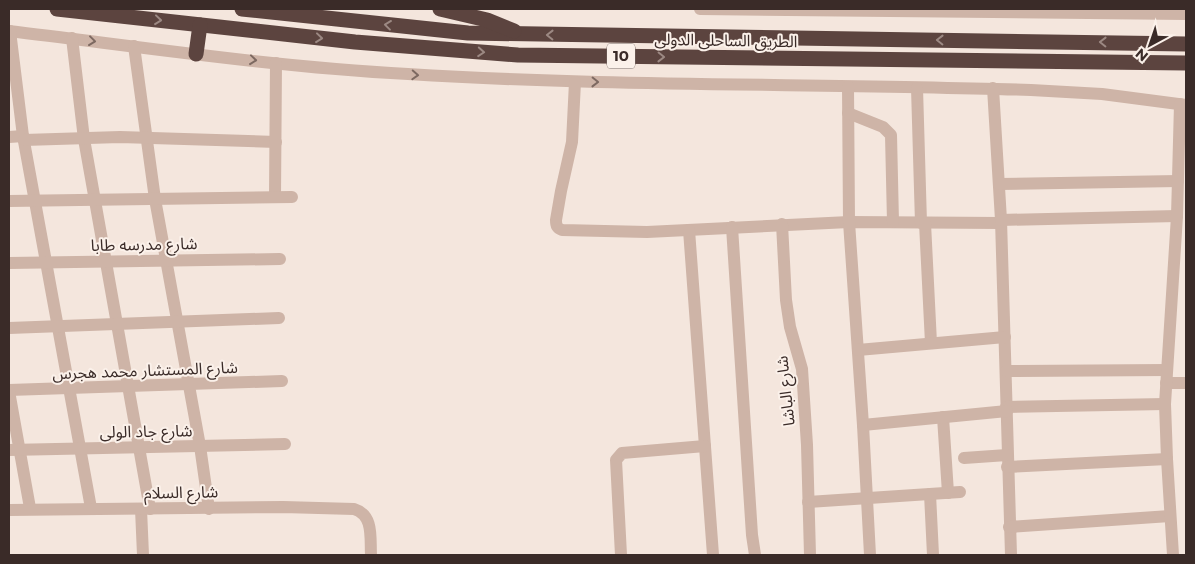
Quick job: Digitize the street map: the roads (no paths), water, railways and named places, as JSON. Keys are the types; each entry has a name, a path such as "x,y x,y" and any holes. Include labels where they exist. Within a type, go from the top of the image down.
{"highway":[{"name":"الطريق الساحلى الدولى","path":"57,9 356,42 518,55 1186,63"},
{"name":"الطريق الساحلى الدولى","path":"242,9 430,30 520,34 1186,44"},
{"path":"440,9 487,20 520,34"},
{"path":"196,54 200,25"}],"street":[{"path":"700,9 1186,14"},
{"path":"91,508 47,262 34,200 10,31 276,63 406,74 575,82 993,88 1084,93 1183,105 1178,181 1182,197 1177,216 1165,404 1166,459 1173,555"},
{"path":"72,38 84,139 139,447 146,509 143,555"},
{"path":"134,46 155,199 200,446 209,508"},
{"path":"275,198 276,63"},
{"path":"575,82 572,142 558,206 556,225 558,228 605,232 848,222 1001,222 1177,216"},
{"path":"848,87 848,222 863,425 870,555"},
{"path":"917,88 931,344"},
{"path":"993,88 1001,222 1010,555"},
{"path":"848,113 883,127 891,135 893,222"},
{"path":"9,137 146,138 276,142"},
{"path":"999,184 1178,181"},
{"path":"9,201 292,198"},
{"name":"شارع الباشا","path":"782,224 789,318 802,369 810,555"},
{"path":"732,227 752,536 756,555"},
{"path":"690,230 713,555"},
{"name":"شارع مدرسه طابا","path":"9,264 280,259"},
{"path":"9,328 279,318"},
{"path":"858,350 1005,337"},
{"path":"1006,371 1167,370"},
{"name":"شارع المستشار محمد هجرس","path":"9,391 282,381"},
{"path":"1166,383 1186,383"},
{"path":"9,391 14,450 30,508"},
{"path":"863,425 1006,409 1165,404"},
{"path":"808,502 954,492 944,417"},
{"name":"شارع جاد الولى","path":"14,450 285,444"},
{"path":"621,555 616,460 619,455 622,453 705,446"},
{"path":"964,458 1007,461 1166,459"},
{"path":"930,494 933,555"},
{"name":"شارع السلام","path":"9,510 30,508 283,507 354,509 365,514 368,519 371,555"},
{"path":"1009,527 1170,516"}]}
